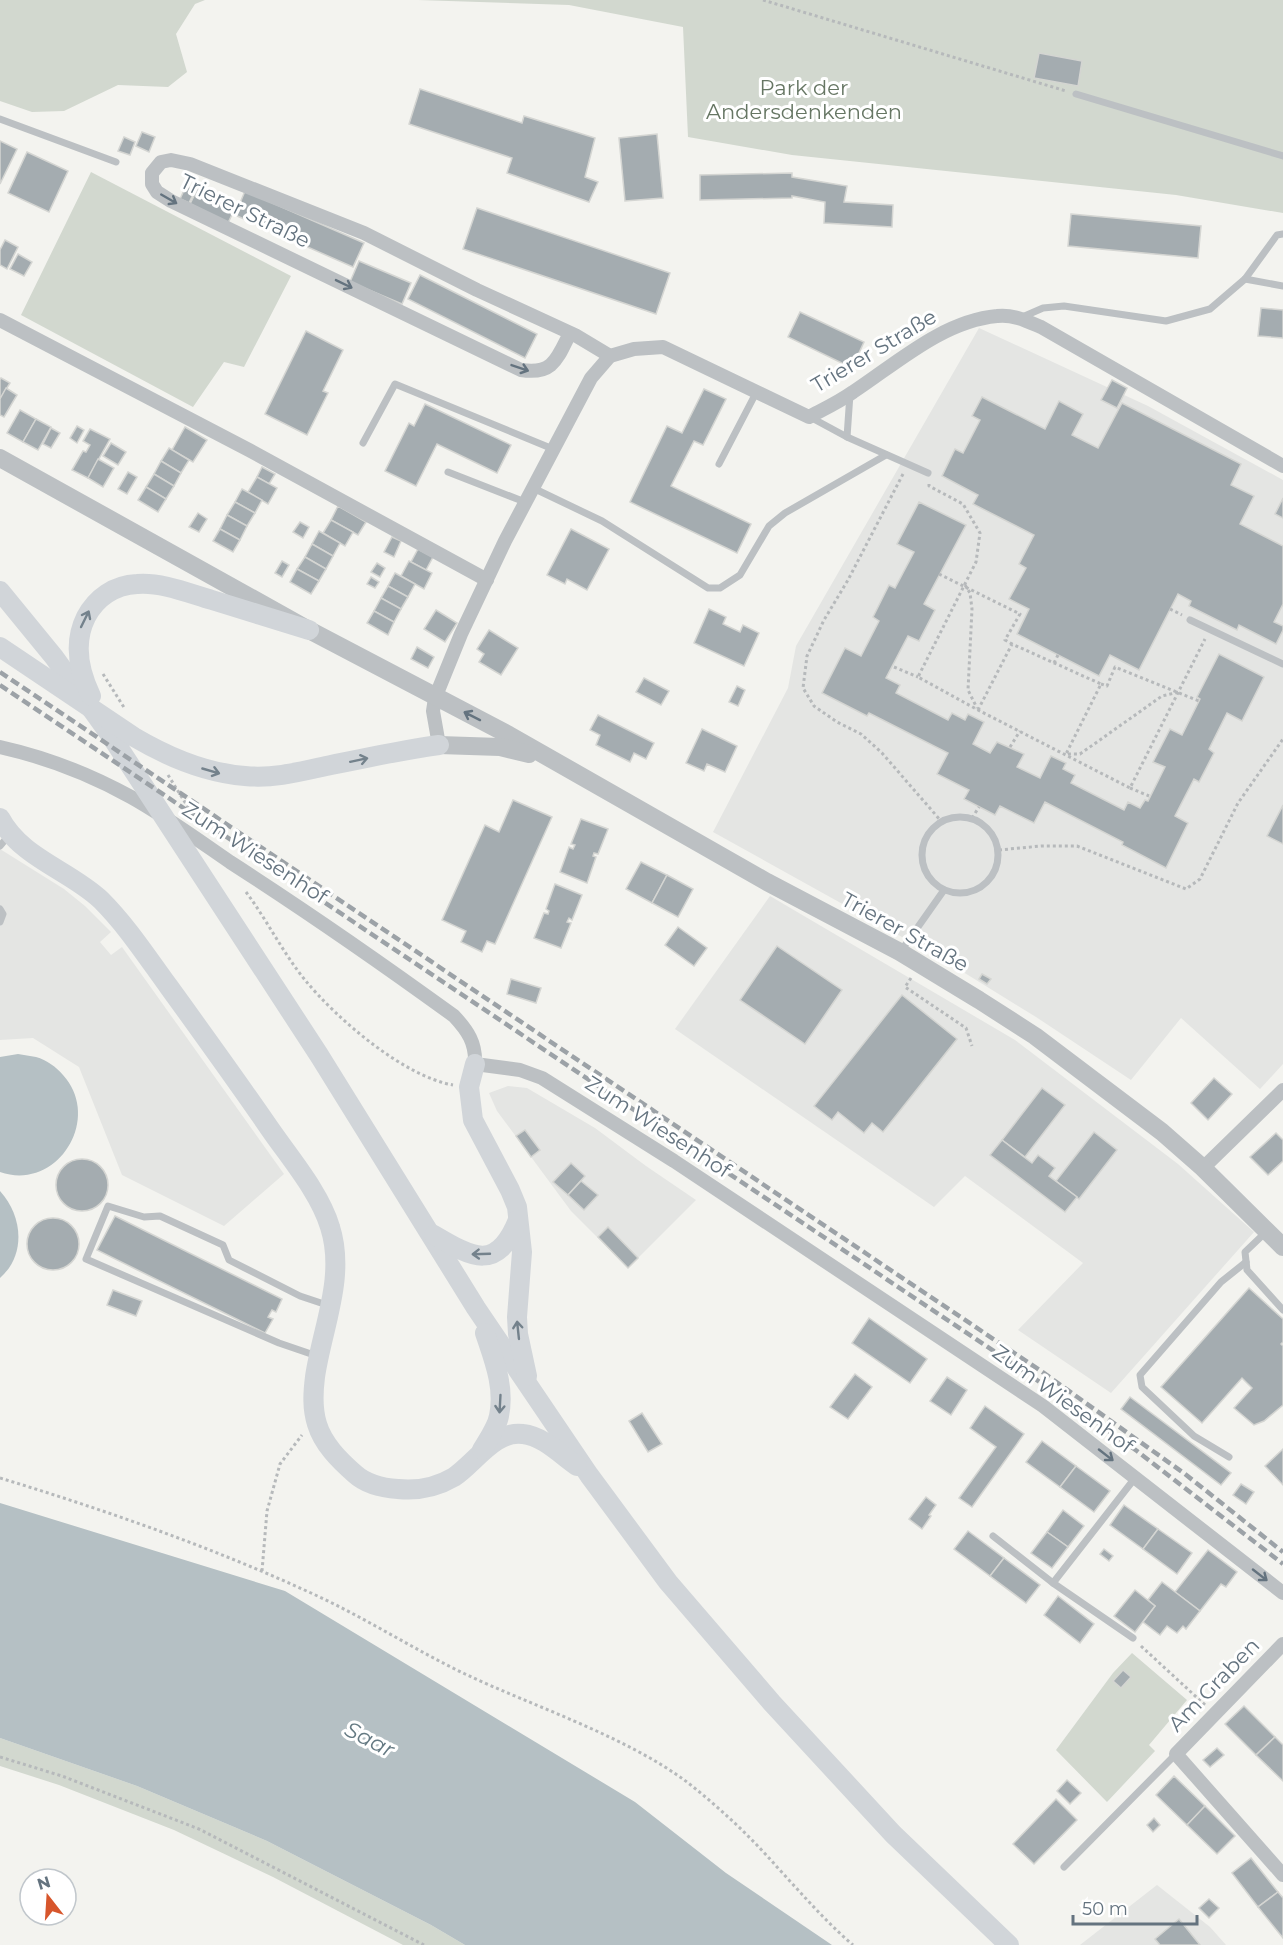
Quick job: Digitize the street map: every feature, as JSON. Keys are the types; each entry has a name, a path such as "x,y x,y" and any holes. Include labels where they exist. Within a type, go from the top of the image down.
{"main road":[{"path":"111,736 90,671 78,658 78,644 81,627 89,611 98,599 115,589 134,584 153,584 180,590 309,630"},
{"path":"0,591 54,657 111,736 190,855 431,1233 476,1308 589,1475 668,1582 771,1703 893,1834 1009,1945"},
{"path":"0,647 134,738 203,769 247,777 273,776 410,748 439,745"},
{"path":"3,833 78,880 122,923 230,1071 319,1201 330,1226 336,1256 335,1279 318,1357 312,1401 317,1425 330,1449 357,1476 383,1488 417,1491 453,1478 481,1452 504,1437 515,1433 525,1434 539,1439 589,1475"},
{"path":"476,1064 469,1087 473,1120 517,1207 522,1252 517,1317 518,1334 529,1387"},
{"path":"431,1233 459,1250 483,1257 503,1248 518,1220"},
{"path":"476,1308 500,1377 499,1417 481,1452"}],"street":[{"name":"Trierer Straße","path":"570,333 559,355 546,369 535,373 521,370 171,201 157,192 152,184 152,173 161,162 171,160 190,164 232,179 364,233 477,290 570,333 610,356 634,349 663,347 809,417 850,394 920,346 951,330 978,319 999,316 1020,318 1041,327 1283,466"},
{"path":"0,320 239,445 486,580"},
{"path":"439,745 433,711 435,698 461,634 532,488 591,378 610,356"},
{"name":"Trierer Straße","path":"0,458 309,630 509,735 767,882 900,952 979,999 1035,1036 1162,1132 1203,1168 1283,1247"},
{"name":"Trierer Straße","path":"439,745 500,747 531,754 564,766"},
{"name":"Zum Wiesenhof","path":"0,747 29,754 62,766 132,798 252,875 454,1016 467,1030 474,1044 476,1064 520,1070 542,1078 674,1161 1043,1406 1283,1593"},
{"path":"1203,1168 1283,1090"},
{"name":"Am Graben","path":"1176,1755 1283,1644"},
{"path":"1176,1755 1283,1875"}],"lane":[{"path":"1076,94 1283,156"},
{"path":"0,119 116,162"},
{"path":"1020,318 1043,308 1064,306 1166,321 1210,309 1245,279 1277,235 1283,234"},
{"path":"1245,279 1283,286"},
{"path":"363,443 395,384 553,449"},
{"path":"719,464 757,391"},
{"path":"847,437 850,394"},
{"path":"809,417 847,437 928,473"},
{"path":"532,488 602,521 708,588 720,588 740,575 769,526 785,513 886,455"},
{"path":"448,472 525,502"},
{"path":"1190,620 1283,664"},
{"path":"962,816 972,818 990,830 996,839 999,850 994,873 978,889 956,893 944,890 927,874 922,856 925,839 941,821 962,816"},
{"path":"900,952 944,890"},
{"path":"0,909 3,914 0,922"},
{"path":"318,1357 279,1343 86,1259 108,1206 144,1217 160,1216 223,1245 229,1260 300,1296 330,1305"},
{"path":"1267,1230 1245,1252 1247,1270 1283,1310"},
{"path":"1229,1457 1194,1436 1142,1387 1140,1375 1221,1282 1246,1262"},
{"path":"1053,1583 1135,1478"},
{"path":"993,1536 1053,1583 1133,1638"},
{"path":"1064,1867 1176,1755"}],"path":[{"path":"763,0 1076,94"},
{"path":"908,464 807,656 803,688 814,706 837,722 861,734 882,753 941,821"},
{"path":"918,677 976,562 980,533 963,504 929,486 928,473"},
{"path":"939,574 1020,614 1005,640 1012,644 1107,686 1115,667 1199,701"},
{"path":"965,585 970,592 972,609 968,690 978,710"},
{"path":"1130,788 1210,629"},
{"path":"978,710 1012,644"},
{"path":"1054,663 1058,655"},
{"path":"894,667 918,677 978,710 1149,796"},
{"path":"90,671 130,717"},
{"path":"1066,754 1101,684"},
{"path":"1066,754 1080,754 1162,696 1179,692"},
{"path":"1010,747 1020,731"},
{"path":"999,850 1041,846 1077,846 1186,889 1200,879 1238,803 1283,739"},
{"path":"168,775 197,820"},
{"path":"972,818 979,807"},
{"path":"250,898 305,980 336,1012 380,1051 422,1075 445,1084 469,1087"},
{"path":"919,964 905,987 966,1028 972,1046"},
{"path":"262,1571 267,1511 279,1464 306,1431 317,1425"},
{"path":"0,1478 147,1528 262,1571 315,1595 463,1673 607,1737 646,1757 685,1781 733,1821 830,1926 853,1945"},
{"path":"1133,1638 1215,1714"},
{"path":"0,1757 62,1776 199,1829 424,1945"}],"shaded area":[{"path":"979,328 1148,406 1283,480 1283,1064 1260,1089 1181,1018 1131,1080 947,962 713,832 788,688 796,646"},
{"path":"0,849 64,889 111,932 100,942 111,955 122,947 284,1174 224,1226 122,1175 79,1067 33,1038 0,1040"},
{"path":"770,896 1015,1040 1178,1164 1254,1232 1111,1393 1018,1330 1083,1263 965,1176 934,1207 675,1029"},
{"path":"508,1086 527,1088 595,1128 696,1200 628,1268 571,1211 497,1111 489,1093"},
{"path":"1157,1885 1210,1927 1226,1945 1080,1945"}],"green space":[{"path":"0,0 205,0 195,4 176,34 187,72 168,87 118,85 64,111 32,112 0,101"},
{"name":"Park der Andersdenkenden","path":"418,0 1283,0 1283,213 1176,195 792,155 688,137 683,27 569,5"},
{"path":"91,172 291,276 244,367 224,362 193,407 21,315"},
{"path":"1132,1653 1187,1700 1149,1745 1155,1751 1107,1802 1056,1750 1113,1673"},
{"path":"0,1738 137,1786 267,1841 431,1925 465,1945 403,1945 273,1877 174,1830 59,1785 0,1766"}],"water":[{"path":"18,1054 40,1058 57,1069 74,1093 78,1112 76,1130 68,1147 56,1162 40,1171 21,1175 0,1172 0,1057"},
{"path":"0,1191 13,1211 17,1223 18,1246 9,1268 0,1278"},
{"name":"Saar","path":"0,1503 285,1591 635,1802 726,1873 832,1945 465,1945 431,1925 267,1841 137,1786 0,1738"}],"building":[{"path":"1039,53 1082,61 1078,86 1034,78"},
{"path":"420,89 522,123 524,116 595,138 585,177 598,182 589,202 507,173 512,158 409,124"},
{"path":"142,132 155,137 149,152 136,146"},
{"path":"657,134 663,198 625,201 619,138"},
{"path":"124,137 135,142 130,155 118,151"},
{"path":"0,141 17,149 0,184"},
{"path":"27,152 68,171 49,212 8,193"},
{"path":"792,173 792,177 847,186 844,202 893,205 892,227 824,223 825,202 792,196 792,198 700,200 700,175"},
{"path":"186,186 195,190 189,203 180,199"},
{"path":"199,186 237,204 228,223 190,204"},
{"path":"245,191 364,243 353,267 235,215"},
{"path":"477,208 670,273 656,314 463,249"},
{"path":"1071,214 1201,226 1198,258 1068,246"},
{"path":"5,240 18,247 7,269 0,265 0,250"},
{"path":"18,254 32,262 24,276 10,269"},
{"path":"359,261 411,283 402,304 350,282"},
{"path":"420,275 537,334 525,358 408,299"},
{"path":"1261,308 1283,310 1283,338 1258,336"},
{"path":"800,312 864,342 852,368 788,337"},
{"path":"306,331 343,350 323,391 328,393 307,435 265,414"},
{"path":"1,378 10,383 0,399 0,380"},
{"path":"1112,380 1127,388 1117,408 1101,400"},
{"path":"6,388 17,395 4,417 0,415 0,399"},
{"path":"704,389 726,399 703,445 694,441 671,486 751,524 737,553 630,502 667,426 682,433"},
{"path":"982,397 1045,429 1059,401 1083,414 1072,435 1098,448 1122,403 1241,464 1231,485 1254,496 1240,524 1283,546 1283,604 1274,622 1283,626 1283,630 1276,644 1239,625 1237,630 1189,606 1191,601 1178,594 1139,670 1110,655 1099,676 1017,634 1029,609 1009,599 1026,568 1019,564 1034,535 973,504 978,495 942,476 955,449 963,453 980,420 972,416"},
{"path":"425,404 511,445 497,473 437,444 416,486 385,471 409,423 414,426"},
{"path":"20,410 36,419 23,442 7,433"},
{"path":"36,419 51,427 38,450 23,442"},
{"path":"77,426 84,430 77,443 70,438"},
{"path":"185,427 207,440 193,462 172,450"},
{"path":"51,428 60,433 51,448 43,444"},
{"path":"90,429 110,439 88,478 72,470 83,451 86,452 90,445 83,441"},
{"path":"111,443 126,452 118,465 103,456"},
{"path":"169,448 189,460 181,473 161,461"},
{"path":"98,459 114,468 103,487 88,478"},
{"path":"161,461 181,473 174,486 154,474"},
{"path":"262,467 275,474 269,484 257,477"},
{"path":"128,472 137,477 127,494 118,489"},
{"path":"154,474 174,486 166,499 146,487"},
{"path":"257,477 277,488 268,504 248,492"},
{"path":"146,487 166,499 158,512 138,500"},
{"path":"242,489 262,500 255,513 235,502"},
{"path":"1283,498 1283,518 1275,514"},
{"path":"235,502 255,513 247,526 227,515"},
{"path":"919,502 966,525 924,604 935,610 919,641 908,636 886,678 900,685 896,693 948,720 952,713 965,720 968,714 984,722 973,744 990,753 997,742 1024,754 1017,767 1040,778 1051,756 1066,763 1063,769 1075,775 1071,783 1124,810 1128,802 1140,808 1145,800 1148,801 1165,767 1153,762 1170,729 1182,735 1200,699 1197,697 1219,654 1264,677 1242,721 1227,713 1209,749 1214,753 1199,782 1194,779 1175,816 1188,823 1166,868 1122,845 1123,842 1045,802 1034,823 1000,806 995,815 964,799 969,790 937,774 948,753 869,713 867,716 822,693 845,648 861,656 879,621 873,617 889,585 895,588 914,552 897,544"},
{"path":"338,506 366,522 358,535 331,520"},
{"path":"198,513 207,519 199,532 189,527"},
{"path":"227,515 247,526 240,540 220,529"},
{"path":"331,520 353,532 345,546 323,533"},
{"path":"300,522 309,527 303,538 293,532"},
{"path":"220,529 240,540 233,552 213,541"},
{"path":"571,529 609,549 587,590 567,579 565,584 547,575"},
{"path":"319,531 340,543 333,556 312,544"},
{"path":"392,537 401,541 394,557 384,552"},
{"path":"312,544 333,556 326,569 305,557"},
{"path":"418,549 433,557 426,570 411,562"},
{"path":"305,557 326,569 319,581 297,569"},
{"path":"282,561 289,565 282,577 275,573"},
{"path":"409,561 432,573 424,589 401,576"},
{"path":"377,563 385,568 380,577 371,572"},
{"path":"297,569 319,581 311,594 290,582"},
{"path":"395,573 415,584 408,597 388,586"},
{"path":"371,577 379,582 375,588 367,584"},
{"path":"388,586 408,597 401,609 381,598"},
{"path":"381,598 401,609 394,622 374,611"},
{"path":"709,609 726,617 723,624 740,632 743,625 759,633 744,666 694,643"},
{"path":"436,610 457,623 445,642 424,629"},
{"path":"374,611 394,622 388,635 367,623"},
{"path":"489,630 518,648 501,675 479,662 484,654 477,649"},
{"path":"417,647 434,657 428,668 411,659"},
{"path":"644,678 669,691 661,705 636,692"},
{"path":"737,686 745,690 738,706 729,702"},
{"path":"598,715 654,743 646,759 634,753 630,762 596,745 600,735 590,730"},
{"path":"702,729 737,746 725,772 707,764 704,771 686,763"},
{"path":"513,800 552,817 495,944 487,941 482,952 461,942 466,931 442,920 485,825 499,832"},
{"path":"1283,805 1283,844 1267,836"},
{"path":"581,819 608,829 598,854 594,853 593,856 596,857 587,883 560,872 569,847 573,849 575,845 571,844"},
{"path":"641,862 667,875 652,903 626,889"},
{"path":"667,875 693,889 678,917 652,903"},
{"path":"555,884 582,895 572,920 569,918 567,922 571,923 561,948 534,938 544,913 548,914 549,911 546,909"},
{"path":"678,927 707,948 694,966 665,945"},
{"path":"777,946 842,990 805,1044 740,1000"},
{"path":"982,974 991,979 987,984 979,979"},
{"path":"511,979 541,988 536,1003 507,994"},
{"path":"902,995 957,1039 883,1132 872,1123 864,1133 838,1112 832,1120 814,1106"},
{"path":"1214,1078 1232,1094 1208,1120 1191,1103"},
{"path":"1042,1088 1065,1105 1025,1157 1002,1140"},
{"path":"525,1130 540,1150 531,1157 516,1136"},
{"path":"1094,1132 1117,1150 1079,1199 1056,1181"},
{"path":"1276,1133 1283,1140 1283,1161 1268,1175 1250,1157"},
{"path":"1002,1140 1032,1163 1038,1155 1055,1168 1049,1176 1077,1197 1065,1212 990,1155"},
{"path":"77,1159 87,1159 97,1163 104,1170 108,1185 104,1200 97,1207 87,1211 77,1211 67,1207 60,1200 56,1190 56,1180 60,1170 67,1163"},
{"path":"571,1163 585,1176 568,1195 553,1182"},
{"path":"581,1181 598,1195 584,1210 568,1195"},
{"path":"115,1216 282,1299 276,1312 272,1310 268,1317 273,1319 265,1333 97,1250"},
{"path":"48,1218 58,1218 68,1222 75,1229 79,1244 75,1259 68,1266 58,1270 48,1270 38,1266 31,1259 27,1249 27,1239 31,1229 38,1222"},
{"path":"608,1227 638,1258 628,1268 598,1237"},
{"path":"1249,1288 1283,1319 1283,1342 1281,1344 1283,1346 1283,1405 1264,1421 1254,1425 1234,1408 1252,1388 1242,1378 1202,1423 1161,1387"},
{"path":"113,1290 142,1301 136,1316 107,1305"},
{"path":"869,1318 927,1359 910,1383 852,1343"},
{"path":"855,1374 872,1387 848,1419 830,1407"},
{"path":"947,1377 967,1390 951,1415 930,1401"},
{"path":"1130,1397 1231,1473 1221,1485 1121,1409"},
{"path":"985,1406 1024,1434 972,1507 959,1498 996,1447 970,1428"},
{"path":"642,1413 662,1444 648,1452 629,1421"},
{"path":"1042,1441 1076,1466 1060,1487 1026,1462"},
{"path":"1283,1449 1283,1485 1265,1466"},
{"path":"1076,1466 1110,1491 1094,1512 1060,1487"},
{"path":"1241,1484 1254,1492 1246,1504 1233,1495"},
{"path":"926,1497 936,1505 922,1529 909,1519"},
{"path":"1124,1505 1158,1529 1143,1549 1110,1525"},
{"path":"1063,1510 1084,1526 1068,1547 1047,1532"},
{"path":"1158,1529 1192,1553 1177,1574 1143,1549"},
{"path":"968,1531 1004,1558 990,1576 954,1549"},
{"path":"1047,1532 1068,1547 1052,1568 1031,1553"},
{"path":"1104,1549 1113,1556 1109,1561 1100,1554"},
{"path":"1208,1550 1237,1572 1226,1587 1221,1584 1200,1611 1175,1592"},
{"path":"1004,1558 1040,1585 1026,1603 990,1576"},
{"path":"1162,1582 1200,1611 1186,1629 1183,1626 1177,1633 1167,1626 1160,1635 1143,1622 1155,1606 1148,1600"},
{"path":"1135,1590 1155,1606 1135,1632 1114,1616"},
{"path":"1058,1596 1094,1624 1080,1643 1044,1615"},
{"path":"1123,1670 1131,1677 1121,1688 1113,1681"},
{"path":"1244,1706 1275,1737 1256,1755 1225,1724"},
{"path":"1275,1737 1283,1745 1283,1781 1256,1755"},
{"path":"1217,1748 1224,1755 1210,1767 1203,1760"},
{"path":"1174,1776 1205,1806 1187,1825 1156,1795"},
{"path":"1067,1780 1081,1793 1070,1804 1057,1791"},
{"path":"1056,1799 1077,1820 1034,1864 1013,1844"},
{"path":"1205,1806 1235,1836 1217,1854 1187,1825"},
{"path":"1154,1818 1160,1825 1153,1832 1147,1825"},
{"path":"1251,1858 1278,1892 1258,1907 1232,1873"},
{"path":"1278,1892 1283,1898 1283,1938 1258,1907"},
{"path":"1209,1899 1219,1908 1209,1918 1199,1908"},
{"path":"1179,1919 1200,1945 1160,1945 1155,1939"}],"railway":[{"path":"0,672 1041,1371 1185,1474 1283,1552"},
{"path":"0,685 1034,1378 1137,1451 1283,1564"}]}
